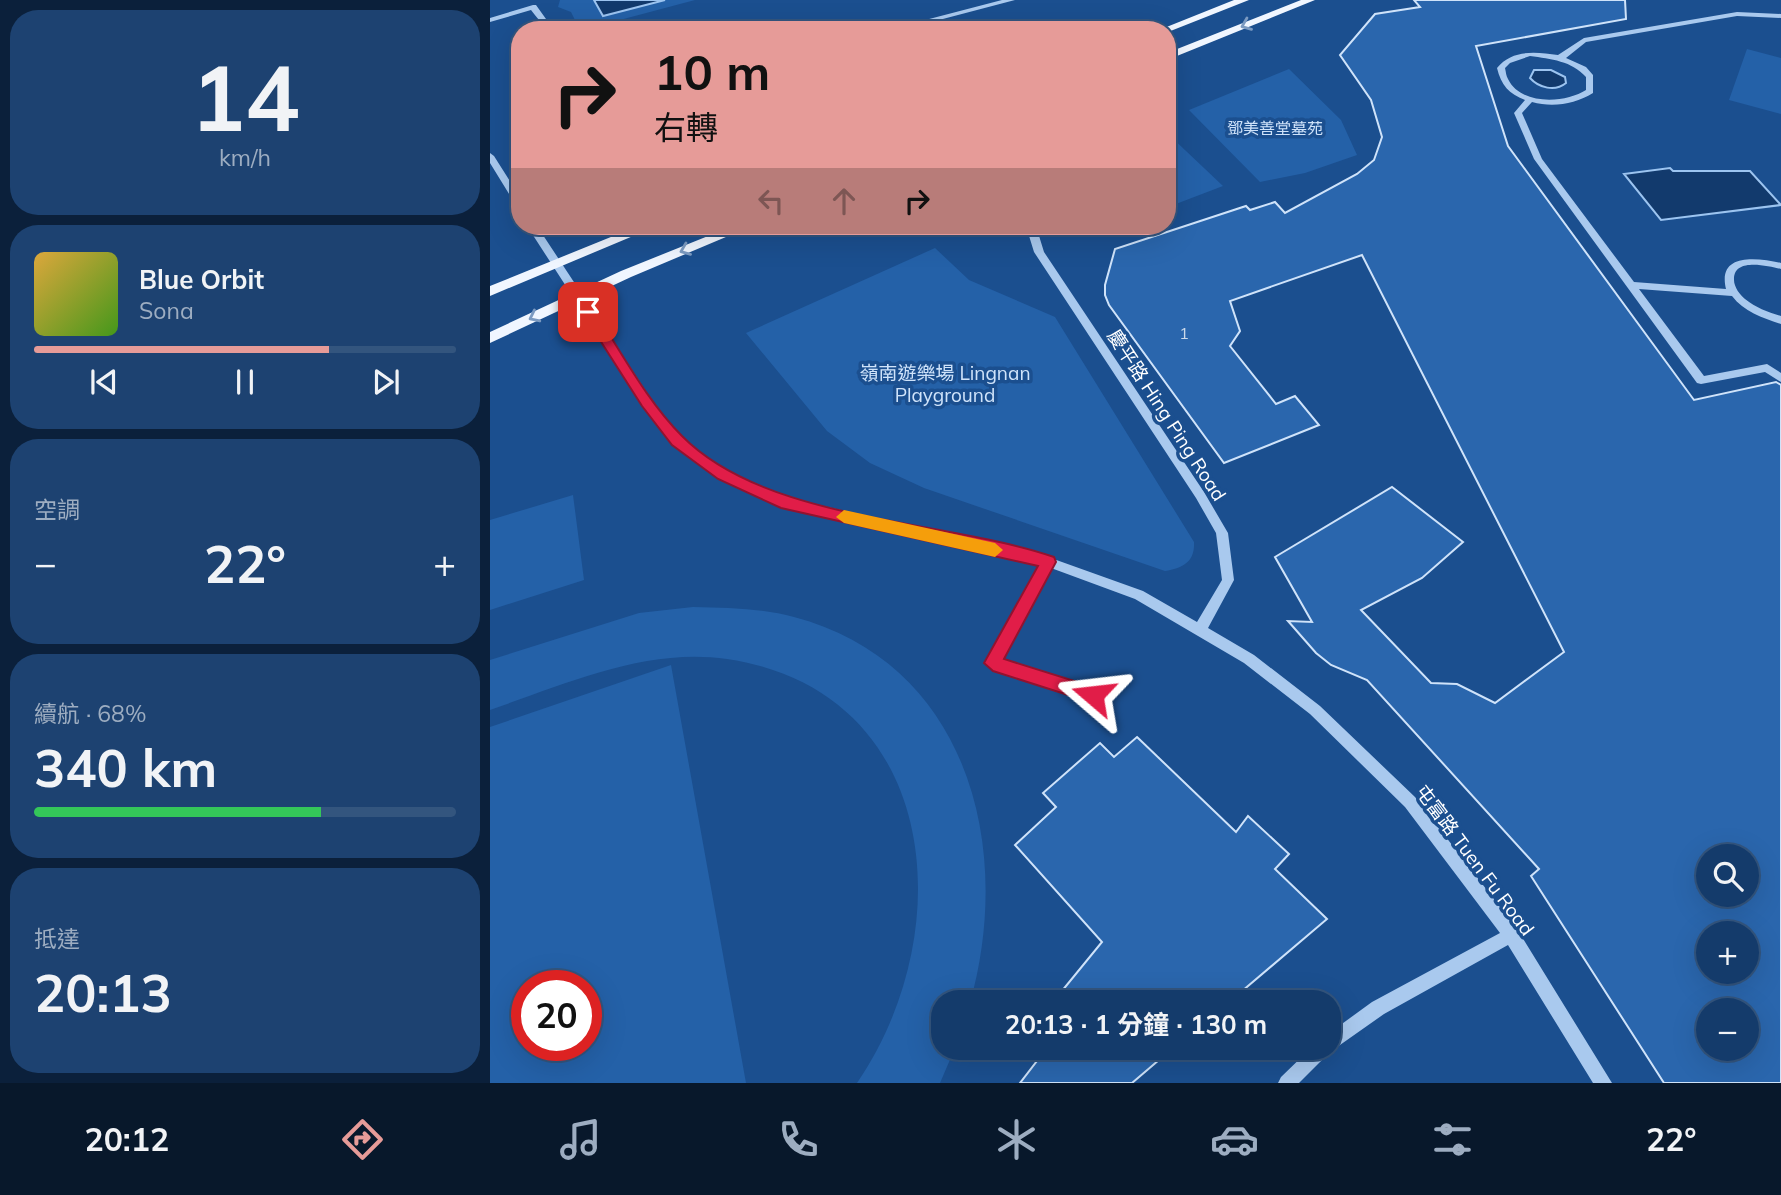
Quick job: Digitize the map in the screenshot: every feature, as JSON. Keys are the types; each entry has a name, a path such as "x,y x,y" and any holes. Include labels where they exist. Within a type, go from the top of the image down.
{"main road":[{"path":"1176,26 1244,0"},
{"path":"1176,53 1310,0"},
{"path":"490,291 627,235"},
{"path":"490,338 578,296 724,235"}],"street":[{"path":"1560,58 1584,40 1737,14 1781,15 1781,4"},
{"path":"1530,99 1518,113 1528,143 1701,380 1767,368 1781,378"},
{"path":"490,156 511,190"},
{"name":"屯富路 Tuen Fu Road","path":"538,235 647,402 677,441 723,475 781,501 1048,562 1139,595 1249,659 1315,710 1410,802 1511,935 1603,1083"},
{"name":"慶平路 Hing Ping Road","path":"1034,235 1039,252 1200,495 1222,533 1228,580 1200,630"},
{"path":"1781,266 1758,262 1734,267 1728,274 1727,283 1732,293 1752,310 1781,320"},
{"path":"1630,285 1732,293"},
{"path":"1048,562 993,663 1093,695"},
{"path":"1287,1083 1311,1060"}],"lane":[{"path":"927,21 1011,0"},
{"path":"490,20 532,4 543,21"},
{"path":"1530,54 1560,58 1573,62 1590,76 1590,91 1573,101 1530,99 1506,85 1502,68 1517,57 1530,54"},
{"path":"1341,1035 1378,1008 1511,935"}],"green space":[{"path":"560,0 695,0 616,21 576,21 571,12 558,7"},
{"path":"1747,49 1781,58 1781,114 1729,100"},
{"name":"鄧美善堂墓苑","path":"1289,69 1341,120 1357,155 1305,173 1260,182 1189,110"},
{"path":"1176,142 1223,186 1176,204"},
{"name":"嶺南遊樂場 Lingnan Playground","path":"935,248 969,280 1055,317 1194,542 1192,555 1187,563 1165,571 924,488 870,463 827,431 746,333"},
{"path":"573,495 584,580 490,610 490,520"},
{"path":"693,607 744,609 794,617 853,640 901,675 938,718 964,769 980,824 986,883 982,944 973,990 931,990 931,1060 950,1060 940,1083 857,1083 890,1022 911,957 918,890 911,826 890,767 852,717 798,680 727,659 697,657 666,658 606,670 490,710 490,660 639,613"},
{"path":"671,665 746,1083 490,1083 490,727"}],"shaded area":[{"path":"594,0 665,0 603,16"},
{"path":"1534,70 1551,70 1565,77 1566,83 1552,88 1542,86 1530,78"},
{"path":"1670,168 1673,171 1750,171 1781,205 1661,220 1624,174"}],"building":[{"path":"1414,0 1625,0 1626,19 1476,46 1508,146 1694,400 1776,382 1781,385 1781,1083 1664,1083 1531,876 1539,869 1367,680 1331,665 1316,653 1288,621 1312,622 1275,557 1392,487 1463,542 1422,578 1361,610 1431,683 1457,684 1495,703 1564,652 1362,255 1230,301 1240,331 1230,346 1276,404 1295,396 1319,425 1224,463 1109,305 1105,285 1115,249 1158,235 1176,235 1176,229 1246,206 1250,210 1275,202 1285,213 1357,174 1374,160 1382,137 1371,100 1340,55 1375,14 1420,7"},
{"path":"1137,737 1236,832 1248,816 1289,854 1275,869 1327,919 1243,990 1063,990 1102,942 1015,845 1056,807 1043,793 1100,743 1114,757"},
{"path":"1038,1060 1159,1060 1132,1083 1020,1083"}],"slow traffic":[{"path":"844,517 995,550"}],"route":[{"path":"588,312 647,402 677,441 723,475 781,501 1048,562 993,663 1093,695"}]}
